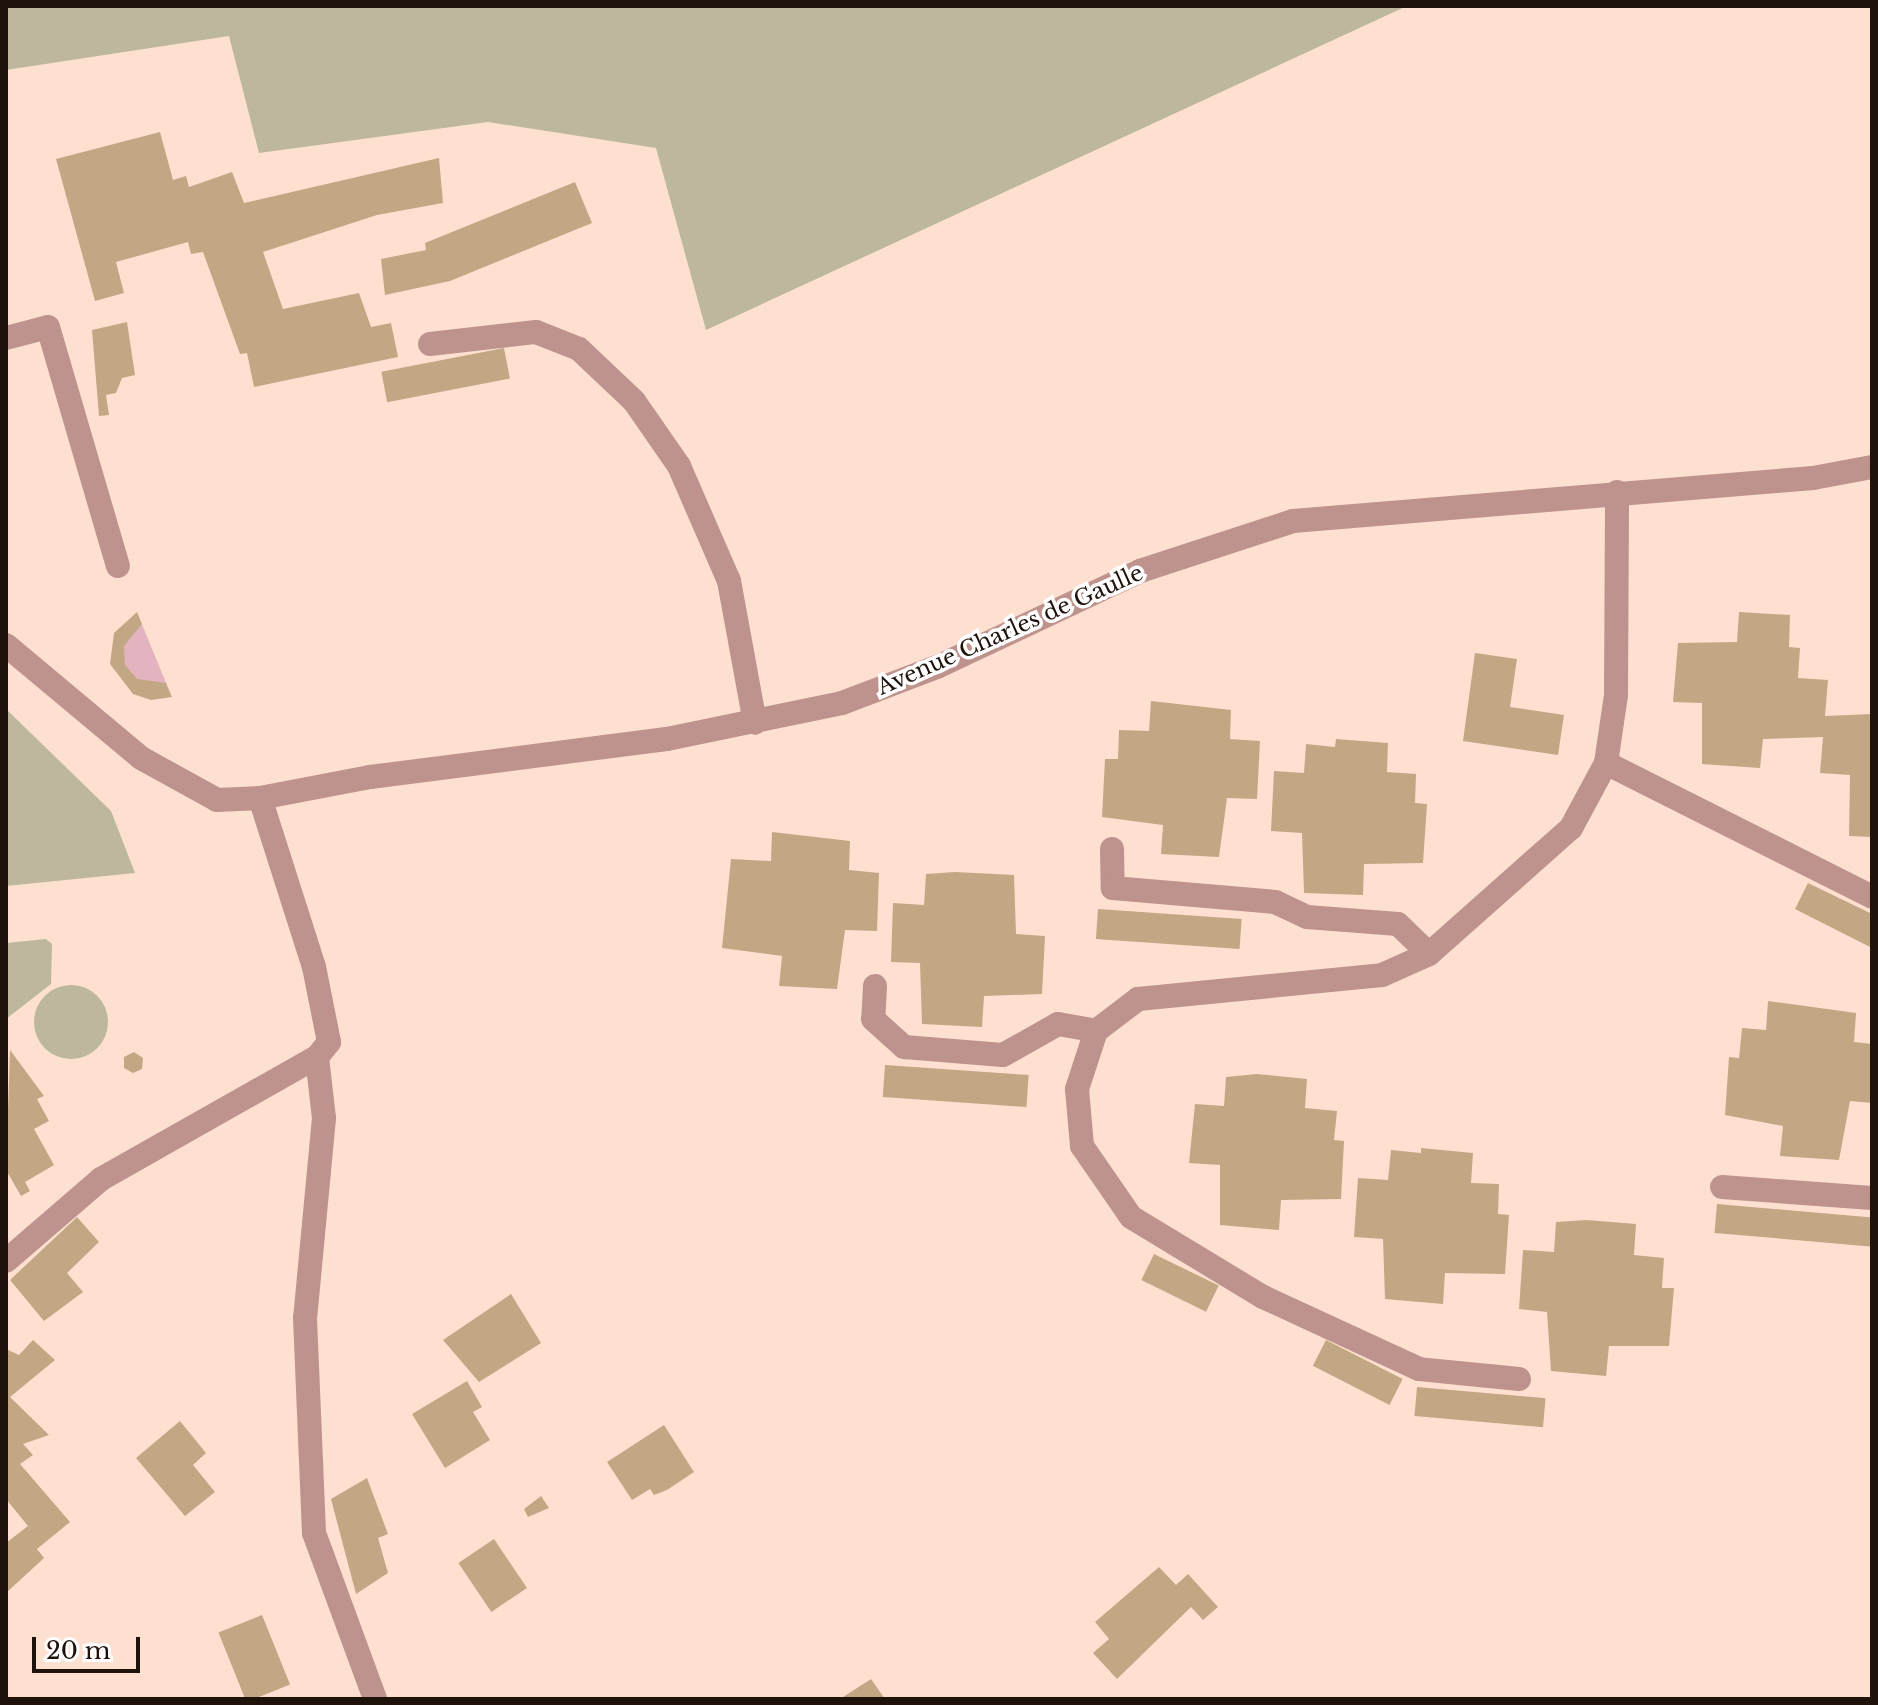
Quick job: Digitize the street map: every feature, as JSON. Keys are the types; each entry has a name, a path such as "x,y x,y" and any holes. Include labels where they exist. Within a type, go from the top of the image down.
{"street":[{"path":"6,338 48,327 118,566"},
{"path":"430,344 536,332 579,349 634,401 679,466 729,581 755,723"},
{"name":"Avenue Charles de Gaulle","path":"6,645 141,758 217,800 260,798 755,723 883,688 1140,571 1252,532 1337,515 1813,478 1872,467"},
{"path":"1519,1379 1419,1369 1263,1297 1131,1217 1082,1146 1077,1089 1096,1031 1138,999 1382,975 1429,954 1571,828 1606,763 1616,695 1617,492"},
{"path":"1606,763 1872,897"},
{"path":"6,1261 101,1179 317,1057 329,1042 330,1023 260,798"},
{"path":"1112,849 1113,888 1275,902 1307,917 1398,924 1429,954"},
{"path":"875,986 873,1019 904,1047 1003,1055 1058,1024 1096,1031"},
{"path":"317,1057 324,1118 305,1318 314,1533 375,1699"},
{"path":"1722,1187 1872,1198"}],"shaded area":[{"path":"6,6 1407,6 706,330 656,148 488,122 259,153 229,36 6,70"},
{"path":"141,622 167,685 137,682 123,666 123,645"},
{"path":"6,709 111,811 135,873 6,886"},
{"path":"46,939 52,944 51,984 6,1019 6,943"},
{"path":"64,985 78,985 92,991 102,1001 108,1022 106,1036 92,1053 78,1059 64,1059 50,1053 40,1043 34,1029 34,1015 40,1001 50,991"}],"building":[{"path":"160,132 173,180 186,176 189,187 232,172 244,203 439,158 443,203 377,215 263,252 283,309 359,293 371,327 391,323 398,357 254,387 247,353 240,354 203,252 191,254 188,242 116,262 124,293 95,301 56,159"},
{"path":"575,182 592,223 450,281 385,295 381,259 426,250 425,243"},
{"path":"127,322 135,375 122,378 116,393 106,395 109,415 99,416 92,330"},
{"path":"504,348 510,378 387,402 381,372"},
{"path":"137,612 142,624 124,646 125,665 137,679 166,683 172,697 151,700 133,694 110,664 114,633"},
{"path":"1739,612 1790,615 1789,647 1800,648 1798,678 1828,680 1825,716 1872,714 1872,837 1849,836 1850,775 1820,773 1823,737 1763,739 1760,768 1702,764 1702,703 1673,702 1678,643 1737,642"},
{"path":"1475,653 1517,659 1510,707 1564,715 1558,755 1463,741"},
{"path":"1151,701 1231,710 1230,739 1260,741 1257,799 1227,798 1219,857 1161,854 1163,825 1102,817 1105,759 1118,759 1119,730 1149,731"},
{"path":"1336,739 1388,743 1387,772 1416,774 1415,803 1427,804 1423,863 1364,864 1363,895 1304,893 1302,833 1271,831 1274,771 1304,773 1306,744 1335,747"},
{"path":"772,832 850,841 849,870 879,873 877,931 845,930 837,989 779,986 782,956 722,948 731,859 771,861"},
{"path":"926,874 1014,875 1016,934 1045,936 1042,994 984,996 982,1027 922,1024 920,963 891,962 893,903 924,905"},
{"path":"1808,883 1872,914 1872,948 1795,909"},
{"path":"1098,909 1242,919 1240,949 1096,939"},
{"path":"1768,1001 1856,1013 1854,1042 1872,1044 1872,1103 1850,1101 1839,1160 1780,1156 1783,1126 1725,1115 1729,1057 1739,1058 1742,1028 1766,1030"},
{"path":"10,1050 44,1096 37,1099 49,1121 34,1129 54,1165 25,1182 30,1191 21,1196 6,1170"},
{"path":"134,1052 143,1058 142,1069 133,1073 124,1068 124,1057"},
{"path":"885,1065 1029,1075 1026,1107 883,1097"},
{"path":"1257,1074 1307,1079 1305,1108 1337,1111 1334,1140 1344,1141 1341,1199 1281,1200 1279,1230 1220,1225 1220,1165 1189,1163 1195,1104 1224,1106 1226,1077"},
{"path":"1421,1148 1473,1153 1471,1183 1499,1184 1498,1214 1509,1215 1505,1274 1445,1273 1443,1304 1385,1299 1383,1239 1354,1237 1358,1178 1388,1180 1391,1150 1421,1153"},
{"path":"1717,1204 1872,1218 1870,1246 1714,1233"},
{"path":"77,1217 99,1242 67,1273 83,1292 44,1321 10,1280"},
{"path":"1586,1220 1636,1224 1634,1255 1664,1258 1662,1288 1674,1288 1669,1346 1609,1346 1606,1376 1551,1371 1547,1312 1519,1309 1523,1250 1554,1252 1556,1222"},
{"path":"1154,1254 1219,1286 1206,1312 1141,1280"},
{"path":"511,1294 541,1343 479,1382 443,1340"},
{"path":"33,1340 55,1360 10,1397 49,1435 23,1444 33,1455 20,1464 70,1522 37,1549 44,1558 6,1593 6,1543 28,1526 6,1499 6,1349 19,1355"},
{"path":"1326,1340 1403,1379 1389,1405 1313,1366"},
{"path":"467,1381 482,1407 473,1412 490,1440 445,1468 412,1414"},
{"path":"1417,1387 1546,1398 1543,1427 1414,1416"},
{"path":"180,1421 206,1453 193,1465 215,1492 185,1516 136,1458"},
{"path":"664,1425 694,1472 667,1490 654,1495 650,1489 632,1500 607,1462"},
{"path":"367,1478 388,1534 378,1538 388,1573 356,1594 331,1499"},
{"path":"541,1496 549,1508 528,1517 524,1509"},
{"path":"494,1539 527,1588 491,1612 458,1563"},
{"path":"1159,1567 1176,1585 1188,1574 1218,1607 1203,1620 1191,1607 1117,1679 1093,1653 1109,1639 1095,1622"},
{"path":"262,1615 290,1685 254,1699 245,1699 218,1633"},
{"path":"871,1679 885,1699 840,1699"}]}
